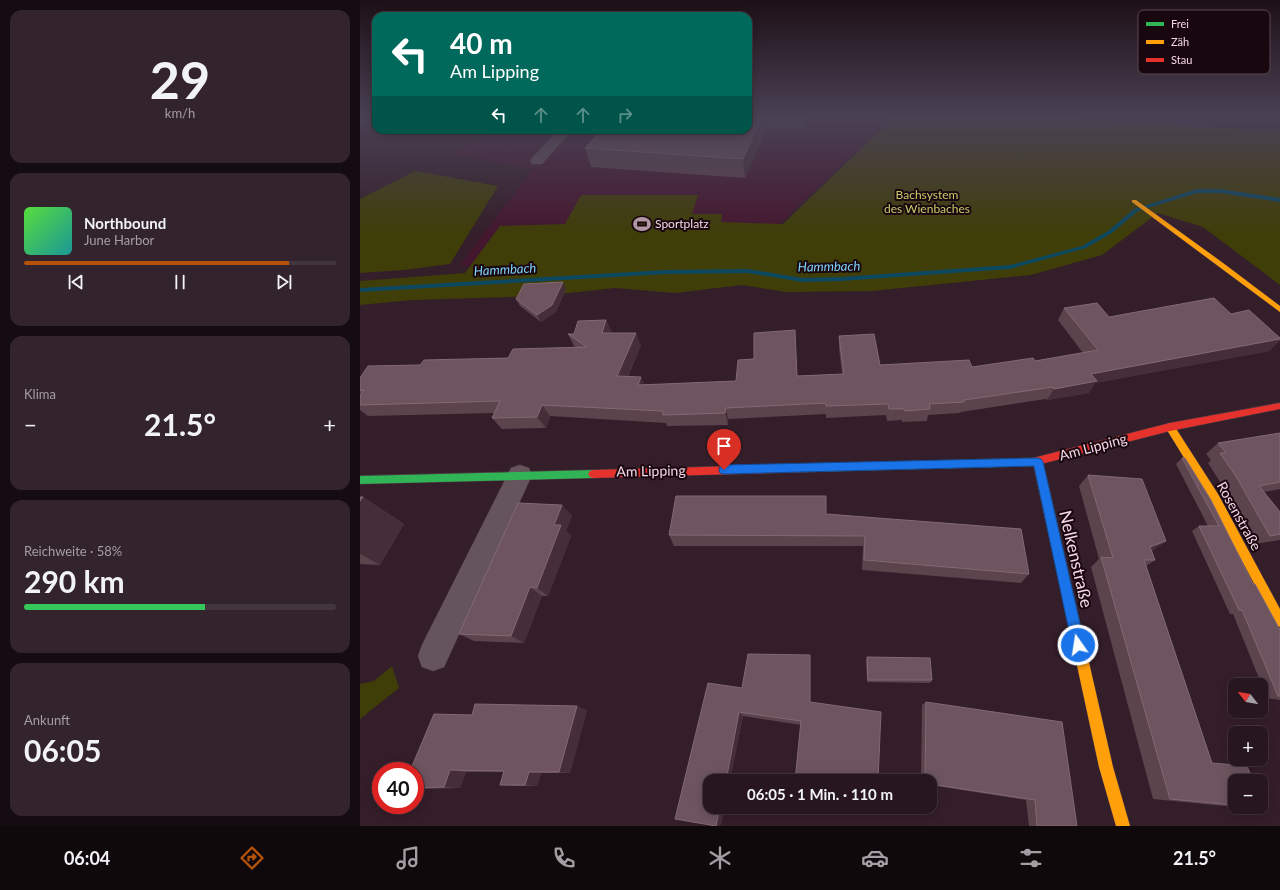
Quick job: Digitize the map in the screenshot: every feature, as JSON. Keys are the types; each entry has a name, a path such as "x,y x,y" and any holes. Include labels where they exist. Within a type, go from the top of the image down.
{"street":[{"path":"537,161 541,157"},
{"path":"1134,201 1221,264 1280,310"},
{"name":"Am Lipping","path":"360,480 1038,462 1170,427 1280,406"},
{"name":"Rosenstraße","path":"1170,427 1214,498 1280,621"},
{"name":"Nelkenstraße","path":"1038,462 1106,767 1123,826"},
{"path":"433,656 520,475"}],"shaded area":[{"path":"464,157 849,157 744,259 488,267 460,265 533,169"}],"green space":[{"name":"Bachsystem des Wienbaches","path":"853,157 1280,157 1280,285 1203,227 1158,213 1102,255 1031,275 872,291 786,292 742,285 675,293 615,288 541,296 413,300 360,305 360,281 465,273 500,226 565,224 581,195 698,195 692,214 722,214 721,222 783,224"},
{"path":"415,171 498,186 450,264 404,270 360,273 360,199"},
{"path":"392,666 399,688 361,718 360,721 360,684 374,681"}],"building":[{"path":"708,157 744,157 743,159"},
{"path":"563,282 552,305 537,315 516,299 524,284"},
{"path":"1214,298 1231,314 1249,310 1280,339 1091,374 1097,381 1054,389 1053,387 964,400 964,402 929,404 930,409 905,411 904,409 889,409 888,404 826,406 826,403 726,408 725,413 663,415 663,411 542,405 537,417 492,418 500,401 360,405 360,396 364,390 360,391 360,378 368,366 420,365 424,360 508,358 513,349 587,347 568,334 574,334 578,321 606,320 602,333 636,333 617,376 641,377 638,385 736,381 738,360 754,359 754,333 795,330 797,376 844,374 839,336 874,334 880,365 969,360 972,367 1033,358 1035,361 1098,350 1064,308 1097,303 1109,317"},
{"path":"1280,433 1280,482 1259,486 1280,512 1280,534 1270,536 1237,478 1220,453 1226,453 1218,443"},
{"path":"1182,458 1185,458 1211,500 1253,584 1255,584 1280,629 1280,696 1278,696 1242,610 1239,610 1199,526 1219,526"},
{"path":"1088,475 1142,479 1166,541 1150,547 1155,560 1144,560 1212,763 1228,764 1228,766 1247,766 1250,774 1228,774 1228,804 1170,799 1101,557 1113,558"},
{"path":"676,496 826,496 826,514 1021,529 1029,574 864,560 865,536 669,535"},
{"path":"518,503 562,505 554,525 561,525 537,588 530,587 511,636 459,634"},
{"path":"748,654 810,655 810,702 881,712 878,774 796,774 801,721 739,712 727,774 703,774 703,814 719,814 716,826 675,819 708,683 742,688"},
{"path":"867,657 930,658 932,680 868,680"},
{"path":"926,702 1062,722 1077,826 1037,826 1035,800 937,785 937,774 925,774"},
{"path":"475,704 577,706 559,772 529,772 525,785 500,785 504,771 450,770 444,787 424,788 424,762 414,762 434,714 472,715"}],"waterway":[{"name":"Hammbach","path":"360,290 666,272 748,271 802,280 841,279 1010,267 1084,247 1110,232 1136,210 1197,191 1220,191 1280,200"}],"traffic: fast":[{"path":"806,468 1033,462"},
{"path":"360,480 593,474"}],"traffic: slow":[{"path":"1134,201 1221,264 1280,310"},
{"path":"1170,427 1214,497 1280,621"},
{"path":"1038,462 1106,767 1123,826"}],"traffic: jam":[{"path":"1033,462 1170,427 1280,406"},
{"path":"593,474 806,468"}],"place":[{"name":"Sportplatz","path":"642,224"}],"route":[{"path":"724,470 1038,462 1078,645"}]}
